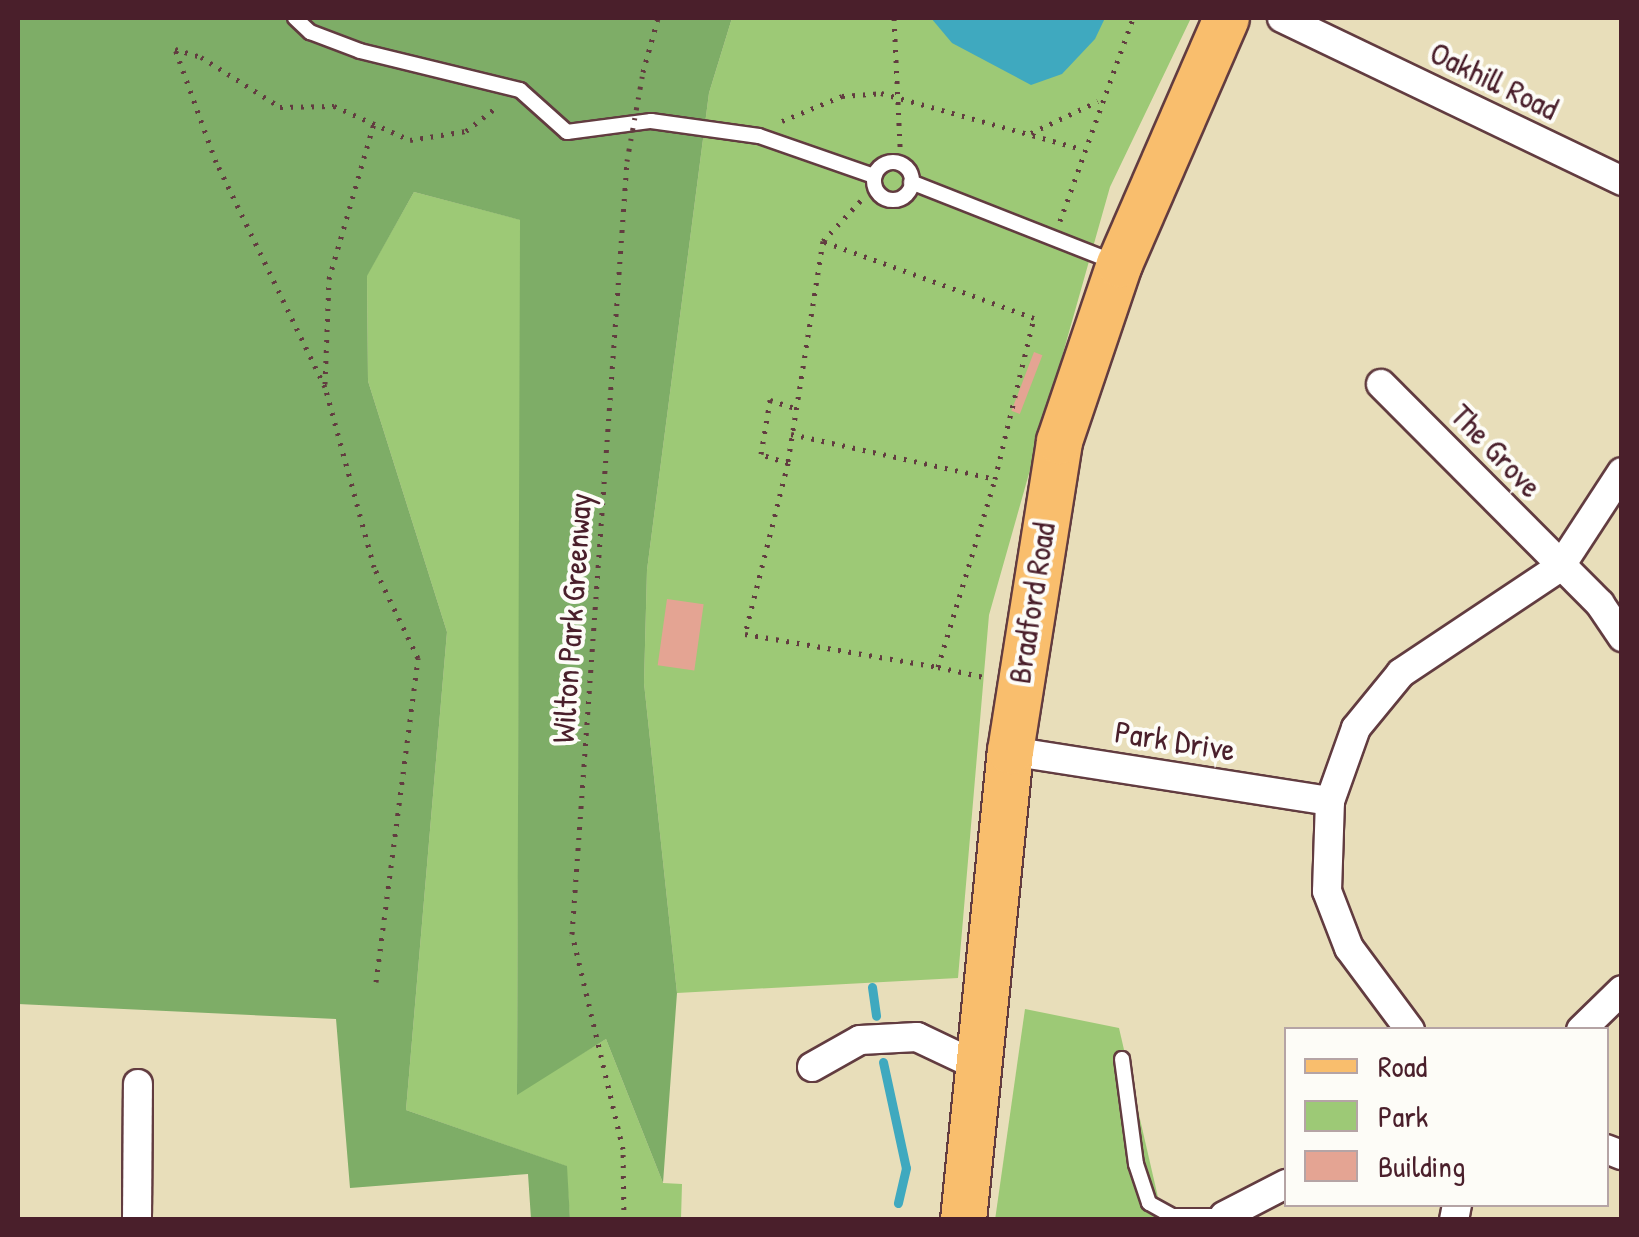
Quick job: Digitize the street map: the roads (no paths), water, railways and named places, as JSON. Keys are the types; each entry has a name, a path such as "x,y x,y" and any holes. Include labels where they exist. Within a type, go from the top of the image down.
{"main road":[{"name":"Bradford Road","path":"963,1220 1018,684 1058,441 1119,264 1226,18"}],"street":[{"name":"Oakhill Road","path":"1282,18 1622,181"},
{"name":"The Grove","path":"1382,384 1560,568 1611,599 1622,636"},
{"path":"1408,1027 1349,948 1327,891 1330,800 1356,728 1401,673 1560,568 1622,472"},
{"name":"Park Drive","path":"1010,750 1330,800"},
{"path":"1584,1027 1622,990"},
{"path":"812,1067 860,1040 917,1036 978,1066"},
{"path":"137,1220 138,1084"},
{"path":"1224,1216 1284,1185"}],"lane":[{"path":"294,18 310,32 360,52 520,90 567,132 651,120 759,136 874,181 892,200 908,193 911,182"},
{"path":"874,181 885,164 901,164 911,182 1054,242 1119,264"},
{"path":"1122,1059 1136,1164 1149,1203 1172,1216 1224,1216"}],"water":[{"path":"931,18 1105,18 1095,39 1062,74 1031,85 952,43"}],"waterway":[{"path":"872,987 876,1016"},
{"path":"883,1062 906,1168 898,1203"}]}
